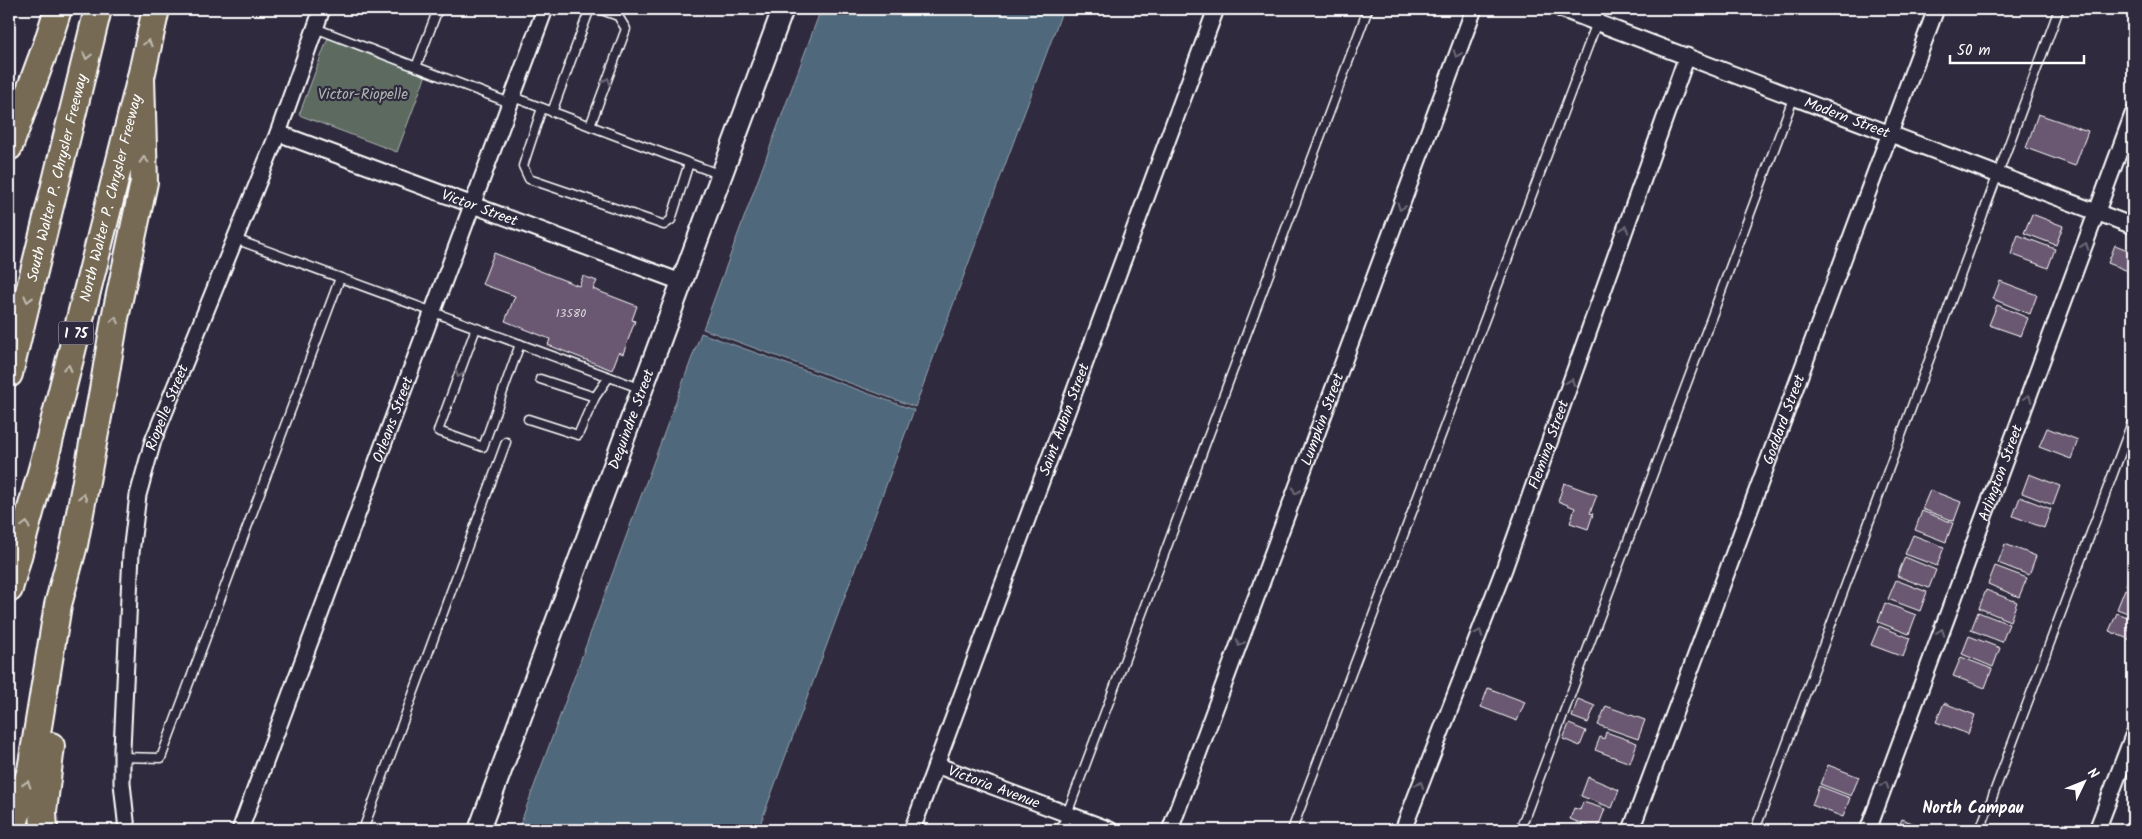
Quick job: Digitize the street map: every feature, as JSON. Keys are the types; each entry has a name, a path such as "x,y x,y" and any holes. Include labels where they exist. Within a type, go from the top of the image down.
{"highway":[{"path":"9,147 58,9"},
{"name":"South Walter P. Chrysler Freeway","path":"9,374 98,9"},
{"name":"North Walter P. Chrysler Freeway","path":"9,589 45,458 141,77 156,9"},
{"path":"12,830 31,770 58,605 74,544 115,318 144,182 141,77"},
{"path":"44,830 43,812 69,605 74,544"}],"street":[{"name":"Riopelle Street","path":"127,830 122,757 130,553 138,495 153,441 278,133 322,9"},
{"name":"Orleans Street","path":"240,830 545,9"},
{"name":"Dequindre Street","path":"479,830 783,9"},
{"name":"Saint Aubin Street","path":"912,830 1216,9"},
{"name":"Lumpkin Street","path":"1170,830 1474,9"},
{"name":"Modern Street","path":"1561,9 1599,15 1687,56 2133,226"},
{"name":"Goddard Street","path":"1631,830 1936,9"},
{"name":"Fleming Street","path":"1403,830 1504,569 1687,56"},
{"name":"Arlington Street","path":"1868,830 2133,114"},
{"name":"Victor Street","path":"278,133 681,282"},
{"path":"2097,830 2133,736"},
{"name":"Victoria Avenue","path":"936,765 1110,830"}],"lane":[{"path":"416,67 438,9"},
{"path":"552,112 589,11 598,9 618,16 626,29 590,126"},
{"path":"1061,830 1368,9"},
{"path":"1755,830 2059,9"},
{"path":"1292,830 1599,15"},
{"path":"315,28 416,67 512,100 542,108 721,175"},
{"path":"1520,830 1794,96"},
{"path":"542,108 523,166 529,179 664,225 671,220 689,163"},
{"path":"235,239 642,389"},
{"path":"122,757 161,758 340,278"},
{"path":"476,328 438,431 484,447 520,344"},
{"path":"528,419 578,435 595,397 609,377"},
{"path":"540,379 595,397"},
{"path":"1980,830 2133,420"},
{"path":"364,830 506,442"}],"green space":[{"name":"Victor-Riopelle","path":"329,35 427,72 397,152 299,115"}],"water":[{"path":"821,9 1063,9 915,407 703,329"},
{"path":"701,333 914,410 758,830 518,830"}],"building":[{"path":"2038,114 2088,131 2075,166 2026,148"},
{"path":"2032,214 2063,226 2056,245 2024,233"},
{"path":"2018,235 2055,249 2048,268 2011,254"},
{"path":"2115,245 2133,252 2133,273 2108,263"},
{"path":"494,253 579,286 583,276 597,281 593,289 637,306 632,320 635,321 623,354 619,352 612,370 548,345 550,339 505,321 515,296 482,284"},
{"path":"2000,281 2037,295 2030,314 1993,299"},
{"path":"1997,305 2028,318 2021,336 1989,325"},
{"path":"2047,428 2078,440 2071,459 2039,447"},
{"path":"2029,474 2060,486 2053,505 2022,493"},
{"path":"1564,483 1597,495 1590,513 1593,514 1588,529 1570,523 1575,508 1558,501"},
{"path":"1930,490 1961,502 1954,521 1922,509"},
{"path":"2020,497 2051,509 2044,528 2013,516"},
{"path":"1922,511 1953,523 1946,542 1915,530"},
{"path":"1913,535 1944,547 1937,566 1905,554"},
{"path":"2005,544 2036,556 2029,575 1998,563"},
{"path":"1905,557 1936,570 1929,588 1897,576"},
{"path":"1995,566 2027,578 2019,597 1988,584"},
{"path":"2133,567 2133,588 2126,585"},
{"path":"1896,580 1927,592 1920,611 1888,599"},
{"path":"2125,589 2133,592 2133,615 2117,609"},
{"path":"1986,590 2017,602 2010,621 1979,608"},
{"path":"1885,603 1916,615 1909,634 1878,622"},
{"path":"1978,612 2009,624 2002,642 1971,630"},
{"path":"2117,613 2133,619 2133,641 2109,631"},
{"path":"1879,626 1910,638 1903,657 1871,645"},
{"path":"1969,636 2000,648 1993,667 1962,654"},
{"path":"1961,657 1992,669 1985,688 1953,676"},
{"path":"1488,688 1525,702 1517,721 1481,707"},
{"path":"1578,699 1595,706 1588,723 1572,717"},
{"path":"1944,703 1975,715 1968,734 1936,722"},
{"path":"1606,706 1645,720 1638,739 1598,725"},
{"path":"1569,724 1586,731 1580,746 1563,739"},
{"path":"1606,732 1637,743 1630,763 1595,750 1600,737 1604,739"},
{"path":"1828,765 1859,777 1851,796 1820,784"},
{"path":"1588,777 1619,790 1612,808 1581,796"},
{"path":"1819,786 1850,798 1843,817 1812,805"},
{"path":"1583,802 1605,809 1597,830 1570,819 1574,808 1580,810"},
{"path":"1902,819 1931,830 1897,830"}],"district":[{"name":"North Campau","path":"1973,807"}]}
